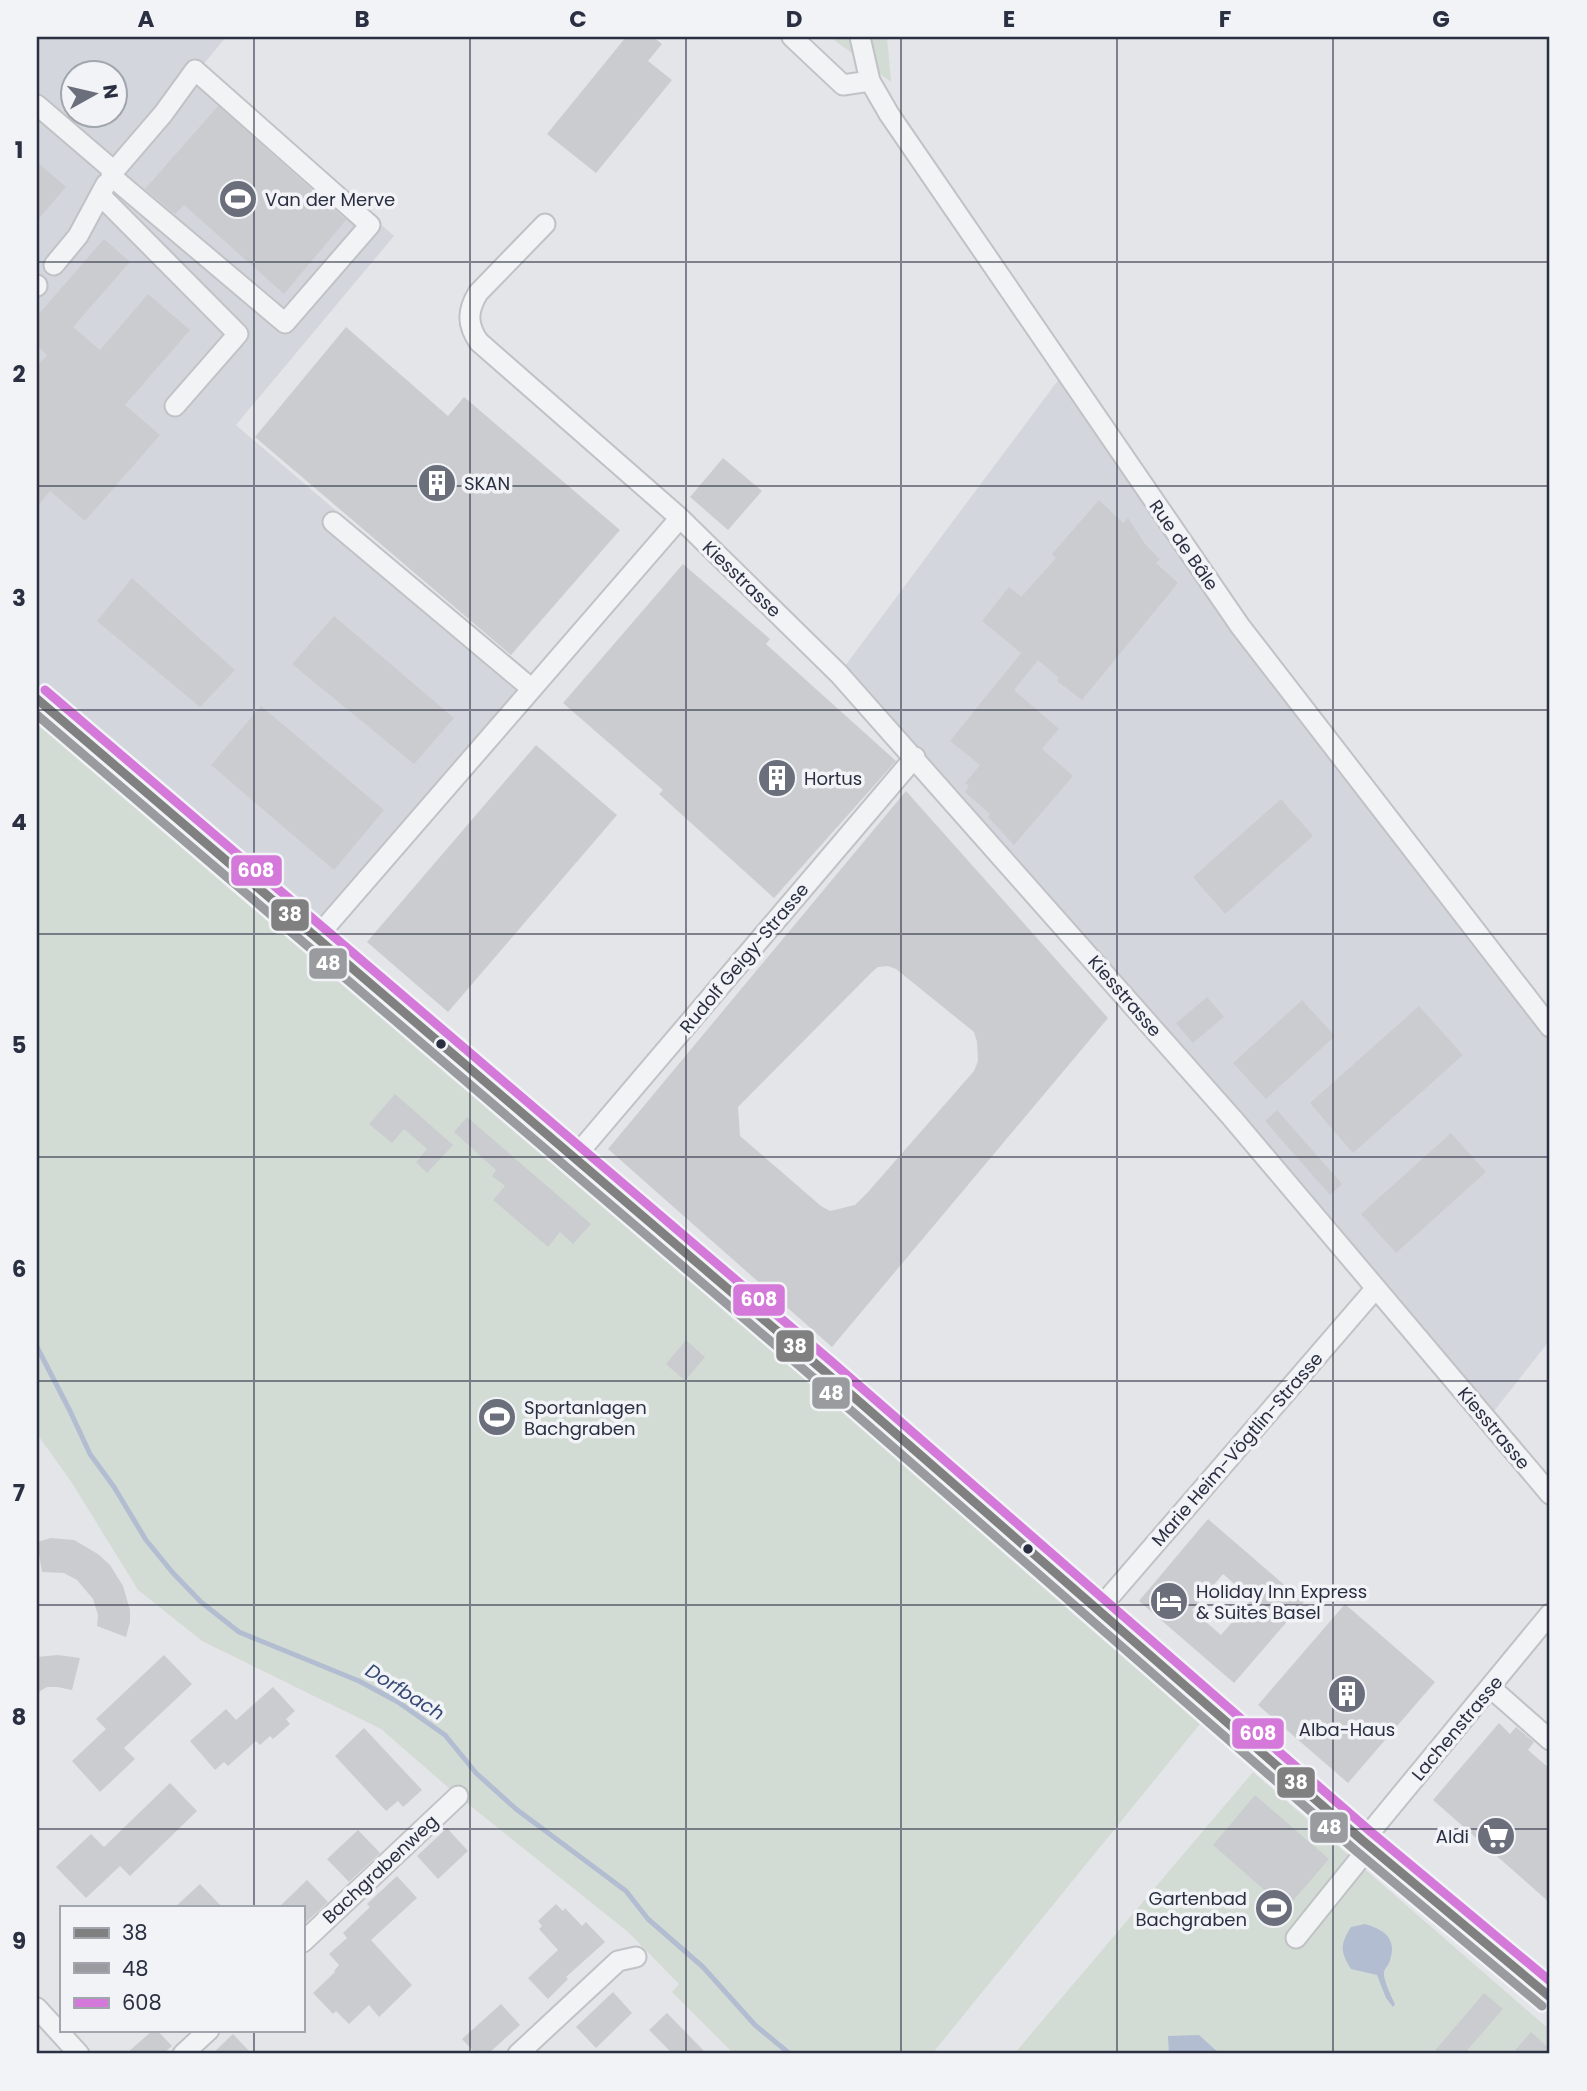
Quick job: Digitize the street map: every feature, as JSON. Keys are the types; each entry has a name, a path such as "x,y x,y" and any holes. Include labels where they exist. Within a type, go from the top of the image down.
{"street":[{"path":"792,37 843,85 870,81"},
{"name":"Rue de Bâle","path":"860,37 870,81 889,114 1240,626 1550,1027"},
{"path":"37,105 113,173 285,323 370,225 195,71 113,173 78,236 54,265"},
{"path":"100,195 238,334 174,406"},
{"name":"Kiesstrasse","path":"545,224 478,293 470,305 471,330 479,342 680,517 839,674 1234,1119 1550,1494"},
{"path":"316,938 680,517"},
{"path":"333,522 532,689"},
{"path":"37,699 1099,1609 1367,1844 1550,1997"},
{"name":"Rudolf Geigy-Strasse","path":"574,1158 915,757"},
{"name":"Marie Heim-Vögtlin-Strasse","path":"1099,1609 1376,1288"},
{"name":"Lachenstrasse","path":"1296,1938 1367,1844 1550,1614"},
{"path":"1494,1683 1550,1725"},
{"path":"1494,1683 1550,1740"},
{"name":"Bachgrabenweg","path":"304,1941 457,1796"},
{"path":"518,2054 618,1961 636,1957"},
{"path":"37,2008 79,2054"},
{"path":"183,2054 207,2032"}],"shaded area":[{"path":"37,37 226,37 202,66 394,236 236,425 537,683 316,938 37,699"},
{"path":"830,37 887,37 891,82"},
{"path":"1059,379 1550,1012 1550,1340 1487,1420 839,674"},
{"name":"Sportanlagen Bachgraben","path":"37,699 1213,1708 932,2054 734,2054 672,1992 679,1984 628,1932 458,1796 381,1729 202,1641 138,1590 72,1483 37,1434"},
{"name":"Gartenbad Bachgraben","path":"1253,1772 1550,2030 1550,2054 1014,2054"}],"water":[{"path":"1365,1924 1379,1929 1391,1942 1391,1955 1384,1976 1395,2004 1393,2007 1386,1998 1377,1975 1351,1969 1345,1957 1343,1943 1351,1927"},
{"path":"1199,2035 1220,2054 1169,2054 1168,2036"}],"building":[{"path":"626,37 653,37 662,44 648,61 672,80 596,173 547,134"},
{"name":"Van der Merve","path":"218,106 346,220 284,294 184,205 175,214 145,189"},
{"path":"37,162 66,187 37,221"},
{"path":"104,239 130,262 73,327 100,350 148,294 190,330 125,405 160,435 85,521 50,491 37,507 37,366 47,355 37,346 37,316"},
{"name":"SKAN","path":"346,327 448,416 464,397 620,530 511,655 255,437"},
{"path":"723,458 762,491 728,530 690,497"},
{"path":"1099,500 1123,523 1128,518 1145,544 1160,559 1156,563 1178,583 1082,700 1057,681 1059,678 1038,660 1014,690 1059,729 1042,749 1073,776 1014,845 988,817 990,814 965,792 969,786 965,783 980,765 950,741 1021,653 982,621 1009,587 1021,597 1056,558 1052,554"},
{"path":"683,564 770,639 766,644 896,761 774,898 659,794 663,790 563,703"},
{"path":"132,578 235,670 200,707 97,621"},
{"path":"334,616 454,718 414,764 292,664"},
{"path":"261,706 384,810 334,870 211,765"},
{"path":"536,745 617,815 448,1012 367,942"},
{"path":"906,791 1108,1018 832,1347 608,1149","holes":["878,967 896,969 974,1032 978,1061 974,1071 868,1192 855,1205 830,1211 740,1136 738,1107 872,972"]},
{"path":"1281,799 1313,836 1225,914 1193,877"},
{"path":"1207,997 1224,1017 1193,1043 1176,1023"},
{"path":"1302,1000 1335,1036 1266,1099 1233,1063"},
{"path":"1419,1006 1463,1055 1353,1153 1310,1103"},
{"path":"395,1094 453,1145 427,1173 416,1162 427,1149 404,1129 392,1143 369,1124"},
{"path":"1277,1110 1342,1184 1330,1195 1265,1121"},
{"path":"467,1117 591,1224 573,1244 560,1232 548,1247 493,1200 505,1186 492,1176 496,1170 454,1132"},
{"path":"1451,1133 1486,1172 1396,1253 1361,1214"},
{"path":"686,1340 705,1357 685,1381 666,1364"},
{"name":"Holiday Inn Express & Suites Basel","path":"1208,1519 1304,1602 1234,1683 1139,1601","holes":["1223,1574 1252,1599 1221,1635 1192,1610"]},
{"path":"51,1538 74,1540 98,1554 110,1565 123,1586 130,1610 126,1637 97,1626 98,1615 93,1599 77,1580 64,1573 42,1572 37,1542"},
{"name":"Alba-Haus","path":"1345,1604 1435,1682 1348,1783 1258,1705"},
{"path":"58,1655 80,1658 72,1690 47,1687 37,1693 37,1657"},
{"path":"164,1655 192,1684 124,1748 135,1759 100,1792 72,1761 106,1729 96,1719"},
{"path":"273,1687 295,1711 286,1719 290,1724 273,1739 270,1736 260,1745 256,1741 228,1766 224,1762 215,1770 190,1741 226,1709 236,1720"},
{"path":"1499,1723 1510,1734 1516,1727 1534,1742 1528,1750 1550,1769 1550,1903 1433,1800"},
{"path":"364,1728 422,1790 403,1807 398,1801 386,1811 335,1756"},
{"path":"170,1783 197,1811 130,1876 120,1866 86,1898 56,1867 91,1834 104,1847"},
{"path":"1255,1795 1329,1859 1286,1909 1213,1845"},
{"path":"447,1828 468,1851 438,1879 417,1856"},
{"path":"358,1830 380,1853 349,1882 327,1859"},
{"path":"397,1876 417,1898 371,1940 412,1985 379,2017 369,2005 349,2024 336,2011 333,2014 313,1993 339,1965 329,1954 347,1938 343,1933 370,1907 367,1904"},
{"path":"307,1880 328,1902 304,1924 304,1906 280,1906"},
{"path":"200,1884 221,1906 176,1906"},
{"path":"556,1904 563,1911 565,1908 582,1926 586,1922 605,1942 566,1977 568,1979 548,1999 528,1978 558,1950 539,1929 542,1926 538,1921"},
{"path":"613,1992 632,2013 596,2048 576,2027"},
{"path":"1484,1993 1503,2009 1464,2054 1432,2054"},
{"path":"501,2004 520,2025 488,2054 476,2054 462,2039"},
{"path":"667,2013 707,2054 673,2054 649,2030"},
{"path":"151,2032 159,2032 172,2046 163,2054 126,2054"},
{"path":"1531,2032 1550,2049 1550,2054 1512,2054"},
{"path":"233,2034 252,2054 212,2054"}],"waterway":[{"name":"Dorfbach","path":"37,1347 90,1454 114,1487 146,1540 201,1602 239,1632 359,1681 398,1702 445,1735 476,1773 516,1809 626,1891 648,1919 703,1967 755,2025 790,2054"}],"transit line":[{"name":"608","path":"45,690 832,1362 1371,1832 1550,1981"},
{"name":"38","path":"37,699 824,1371 1363,1841 1550,1997"},
{"name":"48","path":"37,715 816,1380 1355,1850 1542,2006"}],"place":[{"name":"Van der Merve","path":"238,199"},
{"name":"SKAN","path":"437,483"},
{"name":"Hortus","path":"777,778"},
{"name":"Sportanlagen Bachgraben","path":"497,1417"},
{"name":"Holiday Inn Express & Suites Basel","path":"1169,1601"},
{"name":"Alba-Haus","path":"1347,1694"},
{"name":"Aldi","path":"1496,1836"},
{"name":"Gartenbad Bachgraben","path":"1274,1908"}]}
